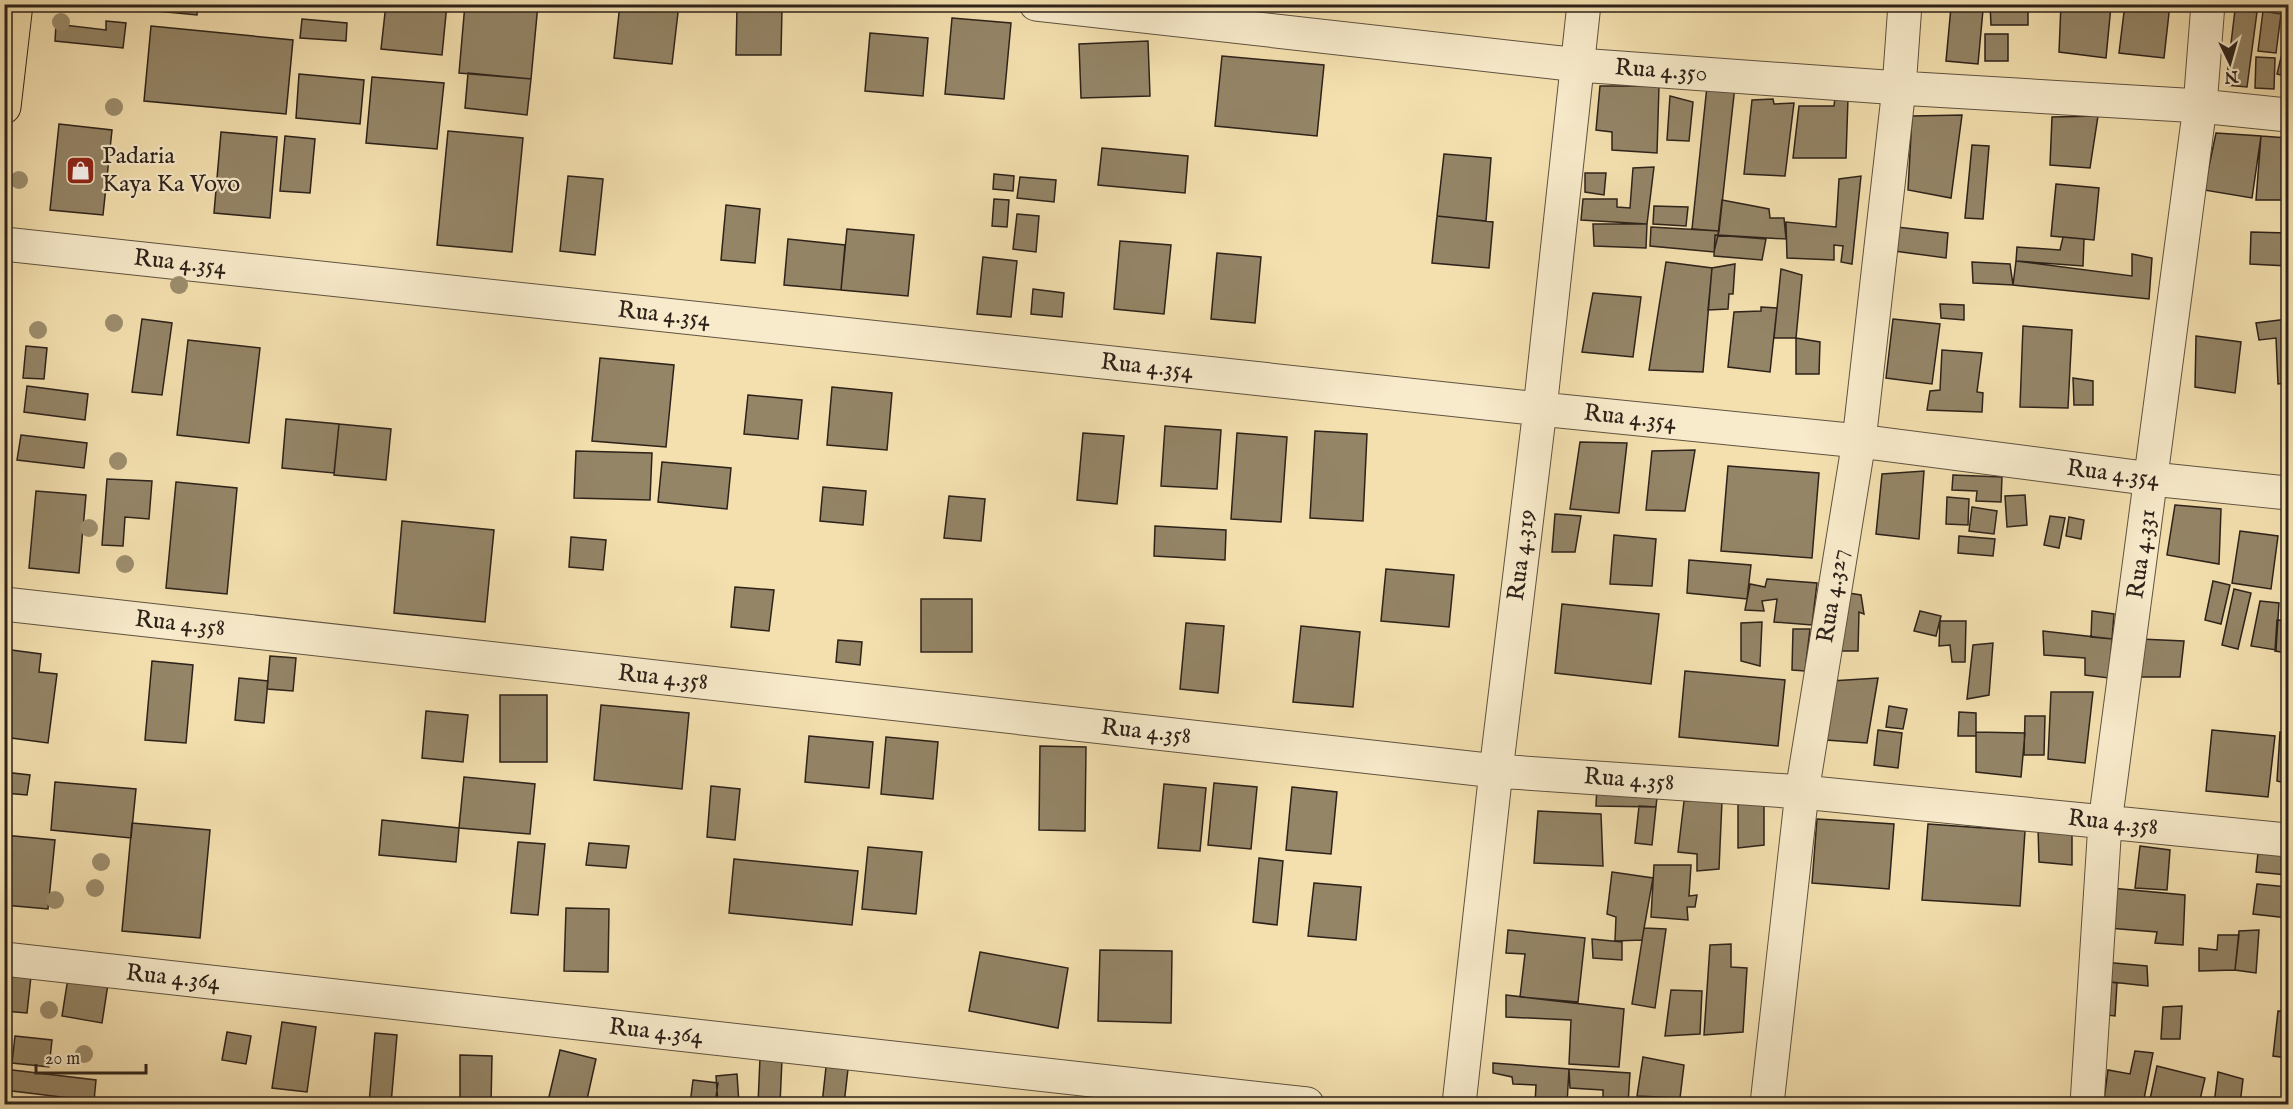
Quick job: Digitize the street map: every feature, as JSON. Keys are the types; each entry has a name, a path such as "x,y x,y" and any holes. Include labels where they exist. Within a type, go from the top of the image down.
{"main road":[{"path":"4,107 16,4"}],"street":[{"name":"Rua 4.350","path":"1036,4 1579,65 1899,88 2200,106 2289,115"},
{"name":"Rua 4.319","path":"1459,1104 1540,409 1584,4"},
{"name":"Rua 4.327","path":"1767,1104 1802,792 1858,441 1899,88 1905,4"},
{"name":"Rua 4.331","path":"2087,1104 2105,823 2200,106 2208,4"},
{"name":"Rua 4.354","path":"4,244 1858,441 2152,479 2289,493"},
{"name":"Rua 4.358","path":"4,604 1496,771 1802,792 2289,840"},
{"name":"Rua 4.364","path":"4,959 1307,1104"}],"building":[{"path":"136,4 198,4 197,15 136,9"},
{"path":"386,4 447,4 442,55 381,49"},
{"path":"465,4 538,4 531,79 459,73"},
{"path":"620,4 679,4 672,64 614,58"},
{"path":"1990,4 2028,4 2028,25 1991,25"},
{"path":"2061,4 2111,6 2106,58 2059,52"},
{"path":"2125,4 2170,4 2164,58 2119,53"},
{"path":"737,7 782,8 781,55 736,55"},
{"path":"1951,7 1983,10 1978,64 1946,61"},
{"path":"2235,10 2257,12 2247,87 2226,85"},
{"path":"2263,11 2281,14 2276,53 2258,51"},
{"path":"952,18 1011,23 1004,99 945,94"},
{"path":"302,19 347,23 346,41 300,38"},
{"path":"106,21 126,23 123,48 55,41 56,24 106,30"},
{"path":"151,26 293,40 286,114 144,101"},
{"path":"870,33 928,38 923,96 865,91"},
{"path":"1985,34 2008,34 2008,61 1985,61"},
{"path":"1148,41 1150,96 1081,98 1079,44"},
{"path":"2285,41 2288,41 2288,77 2277,74"},
{"path":"1222,56 1324,65 1317,136 1215,126"},
{"path":"2256,57 2275,58 2274,89 2255,88"},
{"path":"468,73 531,79 527,115 465,108"},
{"path":"299,74 364,80 360,124 296,118"},
{"path":"372,77 444,83 437,149 366,143"},
{"path":"1600,86 1659,86 1657,153 1612,150 1612,132 1596,130"},
{"path":"1707,86 1735,86 1719,231 1692,229"},
{"path":"1670,96 1693,102 1689,141 1667,140"},
{"path":"1835,98 1848,98 1846,158 1793,158 1799,106 1834,106"},
{"path":"1773,99 1774,104 1794,103 1785,176 1744,174 1752,100"},
{"path":"1962,115 1951,198 1908,190 1912,116"},
{"path":"2098,116 2090,168 2050,165 2052,117"},
{"name":"Padaria Kaya Ka Vovo","path":"59,124 112,130 103,215 50,210"},
{"path":"448,131 523,138 512,252 437,245"},
{"path":"221,132 277,137 270,218 214,213"},
{"path":"2216,133 2261,136 2252,198 2204,190"},
{"path":"285,136 315,139 310,193 280,191"},
{"path":"2261,136 2288,138 2288,200 2256,200"},
{"path":"1972,145 1989,146 1983,219 1965,218"},
{"path":"1102,148 1188,156 1185,193 1098,185"},
{"path":"1444,154 1491,158 1486,221 1437,216"},
{"path":"1654,167 1647,224 1581,220 1583,199 1617,199 1617,207 1630,208 1633,168"},
{"path":"1585,173 1606,173 1604,195 1585,192"},
{"path":"994,174 1014,176 1013,191 993,189"},
{"path":"568,176 603,179 595,255 560,251"},
{"path":"1861,176 1852,264 1841,262 1843,246 1834,245 1834,260 1787,258 1786,222 1836,227 1839,179"},
{"path":"1020,177 1056,180 1054,202 1017,198"},
{"path":"2056,184 2099,188 2094,240 2051,236"},
{"path":"994,199 1009,200 1007,227 992,226"},
{"path":"1722,200 1769,209 1770,218 1784,218 1786,239 1718,235"},
{"path":"726,205 760,209 755,263 721,260"},
{"path":"1654,206 1688,207 1686,226 1653,224"},
{"path":"1017,214 1039,216 1036,252 1013,249"},
{"path":"1437,216 1493,222 1489,268 1432,263"},
{"path":"1593,224 1647,224 1646,248 1594,246"},
{"path":"1888,226 1948,233 1946,258 1887,250"},
{"path":"1651,227 1719,231 1714,252 1650,246"},
{"path":"847,229 914,235 908,296 841,290"},
{"path":"2251,232 2288,233 2288,266 2250,264"},
{"path":"1715,235 1766,239 1762,260 1714,256"},
{"path":"2063,237 2084,239 2083,266 2016,261 2017,247 2060,250"},
{"path":"788,239 845,245 841,290 784,285"},
{"path":"1120,241 1171,245 1164,314 1114,309"},
{"path":"1217,253 1261,257 1255,323 1211,319"},
{"path":"2132,254 2152,258 2149,299 2013,285 2016,261 2132,276"},
{"path":"983,257 1017,261 1011,317 977,314"},
{"path":"1666,262 1712,268 1703,372 1649,370"},
{"path":"1972,262 2010,264 2013,285 1973,283"},
{"path":"1735,264 1733,294 1729,294 1728,309 1708,310 1712,268"},
{"path":"1781,269 1802,275 1796,338 1774,338"},
{"path":"1033,289 1064,293 1062,317 1031,314"},
{"path":"1593,293 1641,297 1633,357 1582,352"},
{"path":"1940,304 1964,305 1964,320 1941,318"},
{"path":"1761,307 1777,308 1770,372 1728,367 1734,312 1761,311"},
{"path":"142,319 172,323 162,395 132,392"},
{"path":"1893,319 1940,324 1932,384 1886,378"},
{"path":"2288,319 2288,383 2278,384 2276,338 2259,340 2256,323"},
{"path":"2023,326 2072,330 2068,408 2020,407"},
{"path":"2196,336 2241,342 2235,393 2195,387"},
{"path":"1796,338 1820,342 1819,374 1796,374"},
{"path":"188,340 260,348 249,443 177,435"},
{"path":"26,346 47,348 44,379 23,378"},
{"path":"1942,350 1982,353 1977,392 1983,393 1982,412 1927,410 1930,391 1940,390"},
{"path":"600,358 674,365 666,447 592,441"},
{"path":"2073,378 2093,381 2093,405 2074,405"},
{"path":"27,386 88,394 85,420 24,412"},
{"path":"832,387 892,393 887,450 827,445"},
{"path":"748,395 802,400 798,439 744,434"},
{"path":"286,419 339,424 334,473 282,468"},
{"path":"339,424 391,429 386,480 334,475"},
{"path":"1165,426 1221,430 1217,489 1161,486"},
{"path":"1315,431 1367,434 1363,521 1310,518"},
{"path":"1083,433 1124,436 1117,504 1077,500"},
{"path":"1237,433 1287,437 1281,522 1231,519"},
{"path":"21,435 87,443 84,468 17,460"},
{"path":"1580,442 1627,443 1619,513 1570,509"},
{"path":"1695,450 1685,511 1646,510 1652,451"},
{"path":"576,451 652,453 650,500 574,498"},
{"path":"662,462 731,468 727,509 658,502"},
{"path":"1728,466 1819,473 1812,558 1721,551"},
{"path":"1924,471 1919,539 1876,534 1882,474"},
{"path":"1953,475 2002,477 2001,502 1976,501 1977,491 1952,490"},
{"path":"107,479 152,481 149,519 125,517 123,546 102,545"},
{"path":"176,482 237,488 227,594 166,588"},
{"path":"823,487 866,491 863,525 820,521"},
{"path":"36,491 86,495 79,573 29,568"},
{"path":"2025,495 2027,525 2007,527 2005,496"},
{"path":"949,496 985,499 981,541 944,538"},
{"path":"1947,497 1969,499 1968,525 1946,524"},
{"path":"2175,505 2221,509 2219,564 2167,555"},
{"path":"1972,507 1997,511 1994,534 1969,531"},
{"path":"1555,514 1581,516 1575,552 1552,552"},
{"path":"2050,516 2065,518 2059,548 2044,545"},
{"path":"2069,517 2084,520 2081,539 2066,536"},
{"path":"402,521 494,530 485,622 394,613"},
{"path":"1155,526 1226,530 1225,560 1154,556"},
{"path":"2240,531 2278,536 2271,589 2232,583"},
{"path":"1614,535 1656,539 1652,586 1610,584"},
{"path":"1959,536 1995,539 1993,556 1958,553"},
{"path":"571,537 606,540 603,570 569,567"},
{"path":"1689,560 1751,565 1747,599 1687,593"},
{"path":"1386,569 1454,575 1449,627 1381,621"},
{"path":"1767,579 1817,583 1812,625 1774,622 1777,599 1762,601 1764,611 1745,610 1750,584 1765,587"},
{"path":"2213,581 2230,585 2221,624 2205,620"},
{"path":"735,587 774,590 769,631 731,627"},
{"path":"2234,589 2251,593 2238,649 2222,645"},
{"path":"1842,592 1861,595 1864,614 1859,612 1858,651 1836,651"},
{"path":"921,599 972,599 972,652 921,652"},
{"path":"2260,601 2279,603 2276,650 2251,646"},
{"path":"1562,604 1659,614 1651,684 1555,673"},
{"path":"1920,611 1941,616 1936,636 1914,631"},
{"path":"2092,611 2114,614 2112,639 2091,637"},
{"path":"2277,620 2288,621 2288,653 2275,651"},
{"path":"1940,621 1966,621 1965,662 1952,662 1950,645 1939,646"},
{"path":"1762,622 1760,666 1741,661 1741,623"},
{"path":"1186,623 1224,626 1218,693 1180,689"},
{"path":"1301,626 1360,632 1353,707 1293,702"},
{"path":"1793,629 1810,629 1805,671 1792,670"},
{"path":"2043,631 2112,639 2109,678 2085,675 2085,658 2044,655"},
{"path":"2140,639 2184,641 2180,677 2136,677"},
{"path":"838,640 862,642 860,665 836,662"},
{"path":"1993,643 1989,695 1967,699 1973,645"},
{"path":"4,649 41,654 39,672 57,674 48,743 4,737"},
{"path":"270,656 296,658 293,691 267,689"},
{"path":"152,661 193,665 186,743 145,740"},
{"path":"1685,671 1785,680 1778,746 1679,737"},
{"path":"239,678 268,681 264,723 235,720"},
{"path":"1878,678 1867,743 1826,740 1831,681"},
{"path":"2051,692 2093,692 2085,763 2048,759"},
{"path":"500,695 547,695 547,762 500,762"},
{"path":"601,705 689,713 682,789 594,780"},
{"path":"1889,706 1907,709 1903,729 1886,727"},
{"path":"426,711 468,715 463,762 422,758"},
{"path":"1959,712 1976,713 1976,736 1958,736"},
{"path":"2025,716 2045,716 2044,755 2024,755"},
{"path":"1878,730 1902,733 1898,768 1874,765"},
{"path":"2212,730 2275,736 2268,797 2206,791"},
{"path":"1976,732 2025,733 2021,777 1976,772"},
{"path":"2280,732 2288,733 2288,784 2277,781"},
{"path":"809,736 873,742 869,788 805,782"},
{"path":"886,737 938,742 933,799 881,794"},
{"path":"1040,746 1086,747 1085,831 1039,830"},
{"path":"4,772 30,775 27,795 4,793"},
{"path":"464,777 535,784 530,834 459,828"},
{"path":"55,782 136,789 131,838 51,830"},
{"path":"1214,783 1257,787 1251,849 1208,845"},
{"path":"1164,784 1206,788 1200,851 1158,848"},
{"path":"1597,784 1658,788 1656,807 1596,806"},
{"path":"711,786 740,789 735,840 707,837"},
{"path":"1292,787 1337,792 1331,854 1286,850"},
{"path":"1738,797 1764,797 1764,845 1738,848"},
{"path":"1684,801 1722,801 1719,869 1697,871 1697,854 1678,852"},
{"path":"1639,806 1656,807 1652,845 1635,843"},
{"path":"1538,811 1601,814 1603,866 1534,863"},
{"path":"1817,819 1894,824 1889,889 1812,883"},
{"path":"382,820 459,828 456,862 379,855"},
{"path":"132,823 210,830 200,938 122,931"},
{"path":"1928,824 2025,831 2020,906 1922,900"},
{"path":"2038,827 2072,830 2072,865 2039,862"},
{"path":"4,835 55,840 48,909 4,905"},
{"path":"518,842 545,844 538,915 511,913"},
{"path":"589,843 629,846 626,868 586,865"},
{"path":"2259,843 2288,846 2288,875 2256,872"},
{"path":"2140,846 2170,850 2167,890 2135,888"},
{"path":"868,847 922,852 916,914 862,909"},
{"path":"1259,858 1283,861 1277,925 1253,922"},
{"path":"734,859 858,871 852,925 729,913"},
{"path":"1654,865 1691,865 1689,896 1697,895 1695,907 1687,907 1688,920 1651,917"},
{"path":"1612,872 1653,878 1642,940 1615,941 1616,917 1607,914"},
{"path":"1314,883 1361,887 1356,940 1308,936"},
{"path":"2257,884 2288,887 2288,918 2253,914"},
{"path":"2111,888 2185,895 2183,945 2155,943 2157,932 2108,928"},
{"path":"566,908 609,909 608,972 564,971"},
{"path":"1644,928 1666,929 1655,1008 1632,1004"},
{"path":"1508,930 1585,938 1578,1002 1520,997 1525,954 1506,953"},
{"path":"2259,930 2256,973 2235,970 2239,931"},
{"path":"2218,935 2239,935 2235,970 2199,971 2199,948 2217,950"},
{"path":"1592,939 1622,942 1622,960 1593,958"},
{"path":"1731,944 1731,967 1747,968 1743,1032 1704,1035 1710,945"},
{"path":"1100,950 1172,951 1171,1023 1098,1021"},
{"path":"980,952 1068,968 1058,1028 969,1011"},
{"path":"2103,962 2147,966 2148,986 2102,981"},
{"path":"4,964 32,967 27,1013 4,1011"},
{"path":"68,978 108,984 102,1023 62,1016"},
{"path":"2102,981 2117,983 2115,1016 2099,1014"},
{"path":"1671,990 1702,991 1700,1034 1665,1036"},
{"path":"1506,995 1624,1009 1619,1067 1569,1064 1571,1020 1506,1017"},
{"path":"2182,1006 2180,1039 2161,1039 2163,1007"},
{"path":"2278,1011 2288,1012 2288,1058 2273,1056"},
{"path":"282,1022 316,1027 307,1092 272,1088"},
{"path":"227,1032 251,1036 246,1064 222,1060"},
{"path":"375,1033 397,1035 391,1104 369,1104"},
{"path":"15,1036 52,1040 49,1067 12,1063"},
{"path":"560,1050 596,1059 586,1104 548,1101"},
{"path":"2135,1051 2153,1053 2143,1104 2104,1100 2108,1070 2130,1074"},
{"path":"460,1055 492,1056 491,1104 460,1104"},
{"path":"1643,1057 1684,1065 1680,1098 1637,1096"},
{"path":"760,1058 782,1059 780,1104 758,1104"},
{"path":"1493,1063 1569,1069 1567,1104 1535,1104 1536,1085 1513,1084 1512,1077 1493,1073"},
{"path":"2157,1066 2205,1078 2199,1104 2149,1104"},
{"path":"826,1067 848,1069 844,1104 822,1104"},
{"path":"4,1069 96,1080 94,1101 4,1090"},
{"path":"1569,1069 1630,1073 1628,1104 1603,1104 1603,1090 1570,1088"},
{"path":"2218,1072 2243,1079 2240,1104 2214,1104"},
{"path":"737,1074 739,1104 718,1104 716,1076"},
{"path":"693,1080 718,1083 715,1104 690,1104"}],"place":[{"name":"Padaria Kaya Ka Vovo","path":"81,170"}]}
